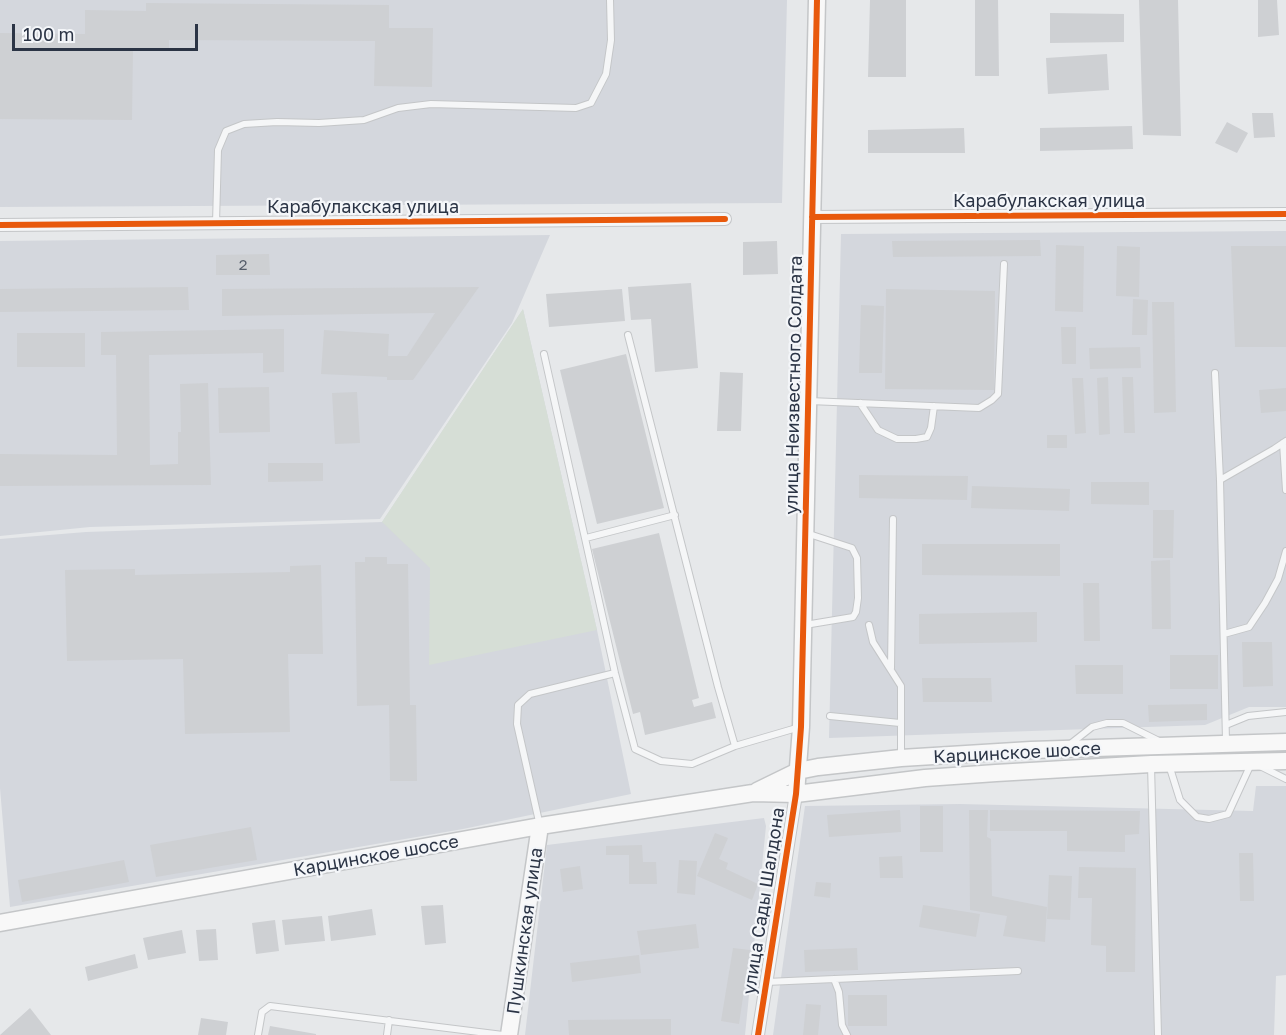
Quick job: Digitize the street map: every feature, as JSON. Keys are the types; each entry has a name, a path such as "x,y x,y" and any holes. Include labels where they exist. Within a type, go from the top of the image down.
{"main road":[{"name":"улица Неизвестного Солдата","path":"798,771 804,625 817,0"},
{"name":"Карцинское шоссе","path":"753,793 798,771 902,758 1064,749 1286,742"},
{"name":"Карцинское шоссе","path":"0,923 540,826 753,793 796,794 925,778 1151,764 1286,761"},
{"name":"улица Сады Шалдона","path":"796,794 798,771"},
{"name":"Пушкинская улица","path":"509,1035 540,826"}],"street":[{"name":"Карабулакская улица","path":"812,217 1286,214"},
{"name":"Карабулакская улица","path":"0,225 725,219"},
{"name":"улица Сады Шалдона","path":"758,1035 796,794"}],"lane":[{"path":"216,223 218,150 226,131 244,124 364,120 398,108 431,104 576,108 591,103 606,74 611,40 610,0"},
{"path":"809,401 979,408 992,400 998,394 1004,264"},
{"path":"628,335 735,746"},
{"path":"544,354 615,673 635,748 661,761 692,764 735,746 801,727"},
{"path":"1215,373 1220,480 1226,744"},
{"path":"860,403 878,430 897,439 927,437 931,428 934,406"},
{"path":"1220,480 1284,442 1286,490"},
{"path":"586,538 675,515"},
{"path":"891,668 893,519"},
{"path":"804,625 853,616 856,612 858,598 857,558 852,548 806,533"},
{"path":"1224,634 1249,627 1266,603 1278,579 1286,551"},
{"path":"869,625 873,642 901,686 902,758"},
{"path":"540,826 517,724 518,705 530,694 615,673"},
{"path":"1226,725 1248,716 1286,712"},
{"path":"830,716 900,723"},
{"path":"1064,749 1092,727 1107,723 1124,723 1168,746"},
{"path":"1169,764 1180,800 1197,817 1209,819 1228,814 1252,762 1286,779"},
{"path":"1151,764 1158,1035"},
{"path":"765,982 1018,971"},
{"path":"834,979 839,992 842,1025 847,1035"},
{"path":"258,1035 262,1012 270,1006 503,1035"},
{"path":"387,1035 389,1020"}],"shaded area":[{"path":"0,0 787,0 782,203 0,207"},
{"path":"1286,231 1286,707 1249,707 1205,725 829,738 841,234"},
{"path":"550,235 512,323 380,519 90,527 0,536 0,241"},
{"path":"523,309 597,630 631,794 463,829 10,907 0,788 0,539 86,532 382,522"},
{"path":"523,309 597,630 429,665 430,568 382,522"},
{"path":"1256,786 1286,786 1286,975 1276,976 1274,1035 773,1035 805,806 960,804 1253,811"},
{"path":"764,818 766,826 745,1035 525,1035 547,845"}],"building":[{"path":"870,0 906,0 906,77 868,77"},
{"path":"975,0 998,0 999,76 975,76"},
{"path":"1139,0 1178,0 1181,136 1143,135"},
{"path":"1258,0 1277,0 1279,35 1258,37"},
{"path":"146,3 389,5 389,28 433,28 432,87 374,86 375,41 169,40 169,49 133,48 132,120 0,119 0,33 85,34 85,10 146,11"},
{"path":"1050,13 1124,14 1124,42 1050,43"},
{"path":"1107,54 1109,90 1048,94 1046,58"},
{"path":"1252,113 1273,113 1275,137 1254,138"},
{"path":"1227,122 1248,133 1237,153 1215,143"},
{"path":"1132,126 1133,149 1040,151 1040,128"},
{"path":"964,128 965,153 868,153 868,130"},
{"path":"1040,240 1041,256 893,257 892,241"},
{"path":"777,241 778,274 743,275 743,242"},
{"path":"1056,245 1084,246 1083,312 1055,311"},
{"path":"1117,246 1140,247 1139,297 1116,296"},
{"path":"1231,246 1286,246 1286,347 1235,347"},
{"path":"269,254 270,275 216,275 216,255"},
{"path":"691,283 698,368 655,372 651,319 631,320 628,287"},
{"path":"188,287 189,310 0,312 0,289"},
{"path":"479,287 413,380 321,374 324,330 389,334 388,356 407,356 435,313 222,316 222,289"},
{"path":"622,289 625,321 549,327 546,294"},
{"path":"886,289 995,291 994,390 885,389"},
{"path":"1133,299 1148,300 1147,335 1132,335"},
{"path":"1152,302 1174,302 1176,412 1154,413"},
{"path":"861,305 884,306 882,373 859,373"},
{"path":"1061,327 1076,327 1076,364 1062,364"},
{"path":"284,329 284,372 263,373 263,353 149,355 150,465 178,464 178,432 181,432 180,384 208,383 211,485 0,486 0,454 117,455 116,355 101,355 101,332"},
{"path":"17,333 85,333 85,367 17,367"},
{"path":"1140,347 1141,368 1090,369 1089,348"},
{"path":"626,354 664,508 597,524 560,370"},
{"path":"720,372 743,373 741,431 717,431"},
{"path":"1108,377 1110,434 1099,435 1097,378"},
{"path":"1122,377 1133,377 1135,433 1124,433"},
{"path":"1072,378 1083,378 1086,433 1075,434"},
{"path":"269,387 270,432 219,433 218,388"},
{"path":"1286,388 1286,411 1261,413 1259,390"},
{"path":"357,392 360,443 335,444 332,393"},
{"path":"1047,435 1067,435 1067,448 1047,448"},
{"path":"268,463 323,463 323,481 268,482"},
{"path":"859,475 968,476 967,500 859,498"},
{"path":"1091,482 1149,482 1149,505 1091,504"},
{"path":"972,486 1070,489 1069,511 971,508"},
{"path":"1153,510 1174,510 1173,558 1153,558"},
{"path":"659,533 699,698 692,700 694,707 712,702 716,718 645,735 640,712 633,714 592,549"},
{"path":"922,544 1060,544 1060,576 922,575"},
{"path":"365,557 387,557 387,564 408,564 410,705 416,705 417,781 390,781 389,705 357,706 355,562 365,562"},
{"path":"1170,560 1171,629 1152,629 1151,561"},
{"path":"321,565 323,654 288,654 290,732 185,734 183,659 67,661 65,570 135,569 135,575 290,572 290,566"},
{"path":"1083,583 1099,583 1100,641 1084,641"},
{"path":"1037,612 1037,642 919,644 919,614"},
{"path":"1242,642 1272,642 1273,686 1243,687"},
{"path":"1170,655 1218,655 1218,689 1170,689"},
{"path":"1075,665 1123,665 1123,694 1076,694"},
{"path":"922,678 991,678 992,702 923,702"},
{"path":"1207,704 1207,720 1149,722 1148,705"},
{"path":"920,806 943,806 943,852 920,852"},
{"path":"900,810 901,832 829,837 827,815"},
{"path":"969,810 988,810 987,837 991,839 992,896 1047,907 1045,942 1003,936 1007,916 970,910"},
{"path":"990,810 1140,811 1139,834 1125,835 1125,852 1067,851 1067,831 990,831"},
{"path":"251,827 257,860 156,877 150,845"},
{"path":"715,833 728,838 719,859 728,863 726,869 758,884 752,900 697,876"},
{"path":"642,845 643,862 656,862 657,884 629,884 629,855 606,855 606,846"},
{"path":"1239,853 1253,853 1254,901 1240,901"},
{"path":"902,856 903,878 880,878 879,857"},
{"path":"124,860 129,882 22,902 18,880"},
{"path":"679,860 697,861 695,895 677,893"},
{"path":"580,866 583,889 563,892 560,869"},
{"path":"1079,867 1136,868 1135,972 1106,972 1106,946 1091,945 1092,898 1078,898"},
{"path":"1049,875 1072,876 1070,920 1047,919"},
{"path":"816,882 831,883 830,898 814,896"},
{"path":"443,905 446,943 425,945 421,906"},
{"path":"923,905 980,914 976,937 919,927"},
{"path":"372,909 376,935 331,941 328,916"},
{"path":"322,916 325,941 285,945 282,920"},
{"path":"275,920 279,951 256,954 252,923"},
{"path":"696,924 699,948 641,955 637,931"},
{"path":"216,929 218,960 199,961 196,930"},
{"path":"182,930 186,953 148,960 143,938"},
{"path":"733,948 750,950 739,1024 721,1021"},
{"path":"857,948 858,970 805,972 804,950"},
{"path":"135,954 138,968 88,981 85,967"},
{"path":"639,955 641,973 572,982 570,963"},
{"path":"848,995 887,995 887,1026 848,1026"},
{"path":"806,1004 821,1005 818,1035 803,1035"},
{"path":"30,1008 51,1035 0,1035"},
{"path":"201,1018 228,1022 226,1035 198,1035"},
{"path":"671,1019 671,1035 569,1035 568,1020"},
{"path":"270,1026 316,1034 316,1035 268,1035"}],"cycle path":[{"path":"758,1035 796,794 801,727 817,0"},
{"path":"812,217 1286,214"},
{"path":"0,225 725,219"}]}
